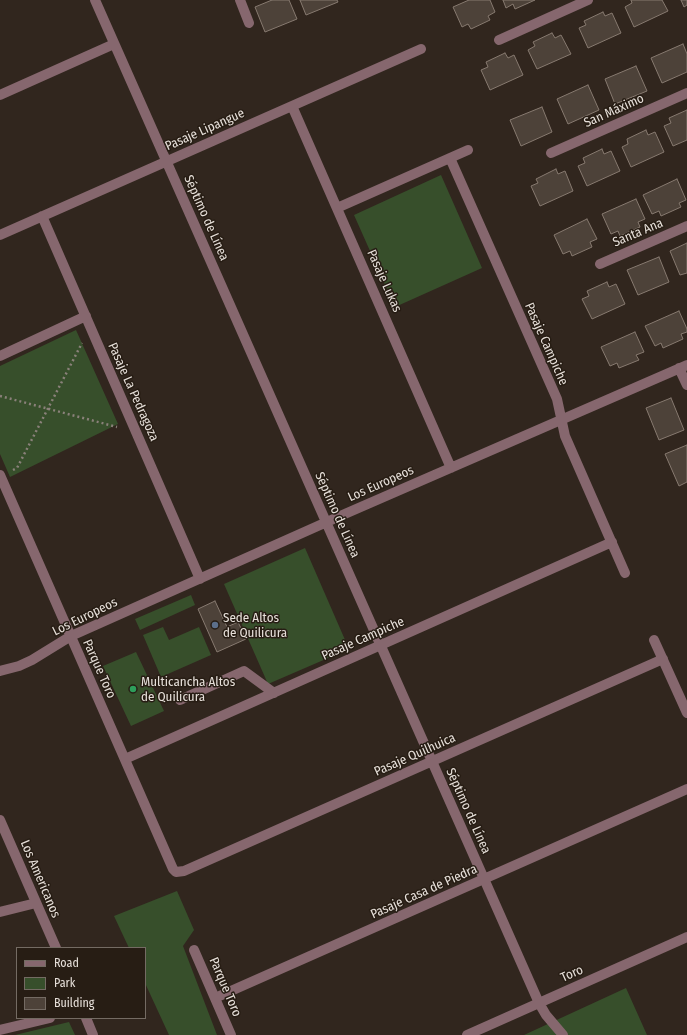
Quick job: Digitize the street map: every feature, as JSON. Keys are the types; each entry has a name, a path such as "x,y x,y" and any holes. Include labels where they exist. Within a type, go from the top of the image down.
{"street":[{"name":"Séptimo de Línea","path":"95,0 539,1003 546,1015 564,1035"},
{"path":"240,0 249,23"},
{"path":"499,40 588,0"},
{"path":"0,95 114,44"},
{"name":"Pasaje Lipangue","path":"0,235 421,49"},
{"name":"San Máximo","path":"551,153 687,93"},
{"name":"Pasaje Lukas","path":"292,106 451,468"},
{"path":"338,208 468,150"},
{"name":"Pasaje Campiche","path":"450,158 557,399 565,436 625,573"},
{"name":"Pasaje La Pedragoza","path":"42,216 200,579"},
{"name":"Santa Ana","path":"600,264 687,226"},
{"path":"0,356 86,316"},
{"path":"683,366 687,385"},
{"name":"Los Europeos","path":"0,671 19,666 32,660 71,636 326,522 683,366"},
{"name":"Parque Toro","path":"1,477 173,869 176,872"},
{"name":"Pasaje Campiche","path":"125,759 612,542"},
{"path":"654,640 687,712"},
{"name":"Pasaje Quilhuica","path":"176,872 184,871 663,659"},
{"path":"180,700 244,671 274,693"},
{"name":"Pasaje Casa de Piedra","path":"215,998 687,790"},
{"name":"Los Americanos","path":"0,820 56,947"},
{"path":"0,912 36,903"},
{"name":"Toro","path":"466,1035 687,937"},
{"name":"Parque Toro","path":"194,950 231,1035"},
{"path":"0,1030 46,1019"},
{"path":"86,1019 93,1035"}],"path":[{"path":"1,477 17,468 90,326"},
{"path":"0,396 136,432"}],"green space":[{"path":"441,175 482,268 395,307 354,215"},
{"path":"76,330 118,424 10,477 0,454 0,366"},
{"path":"305,548 349,649 268,684 224,584"},
{"path":"191,595 195,605 140,630 135,619"},
{"path":"163,627 169,640 199,627 211,655 161,677 143,635"},
{"name":"Multicancha Altos de Quilicura","path":"136,652 164,711 131,726 103,666"},
{"path":"177,891 194,930 183,946 217,1035 169,1035 146,985 146,947 129,947 114,916"},
{"path":"626,988 647,1035 524,1035"},
{"path":"69,1022 75,1035 15,1035"}],"building":[{"path":"272,0 289,0 297,19 265,32 255,7"},
{"path":"300,0 337,0 338,2 306,15"},
{"path":"469,0 490,0 495,12 488,16 490,20 471,29 468,24 462,27 453,7"},
{"path":"503,0 535,0 515,9 513,4 506,8"},
{"path":"631,0 662,0 668,11 634,27 625,7 632,3"},
{"path":"681,0 687,0 687,5 684,7"},
{"path":"603,12 605,16 612,13 621,33 588,48 579,28 586,25 584,21"},
{"path":"552,33 555,38 561,35 571,54 537,69 528,50 535,46 533,42"},
{"path":"683,44 687,54 687,72 662,83 651,58"},
{"path":"505,53 508,58 514,55 523,75 490,90 481,70 488,67 486,62"},
{"path":"636,66 647,91 615,104 605,79"},
{"path":"588,85 599,110 568,124 557,99"},
{"path":"542,107 552,132 521,146 510,120"},
{"path":"687,110 687,140 673,146 664,126 671,123 669,118"},
{"path":"646,130 648,135 655,132 664,152 631,167 622,147 628,144 627,139"},
{"path":"602,149 604,154 611,151 620,171 587,186 578,166 585,163 583,158"},
{"path":"556,169 558,174 565,171 573,191 540,206 531,186 538,183 536,179"},
{"path":"677,179 686,200 679,203 681,207 661,216 659,211 652,214 643,195"},
{"path":"636,199 645,219 638,222 640,227 620,236 618,231 611,234 602,214"},
{"path":"587,219 597,239 590,242 592,247 572,256 570,251 563,254 554,235"},
{"path":"687,243 687,273 680,275 670,251"},
{"path":"659,257 669,282 638,295 627,270"},
{"path":"607,282 609,287 616,284 625,304 592,319 582,299 589,296 587,291"},
{"path":"679,311 687,329 687,332 681,334 683,339 663,348 661,343 655,346 645,326"},
{"path":"635,332 644,352 636,355 639,360 619,368 617,363 610,366 601,347"},
{"path":"671,398 684,430 659,440 646,408"},
{"path":"687,445 687,482 679,486 665,454"},
{"name":"Sede Altos de Quilicura","path":"215,601 227,627 238,622 246,639 217,652 198,609"}],"place":[{"name":"Sede Altos de Quilicura","path":"215,625"},
{"name":"Multicancha Altos de Quilicura","path":"133,689"}]}
